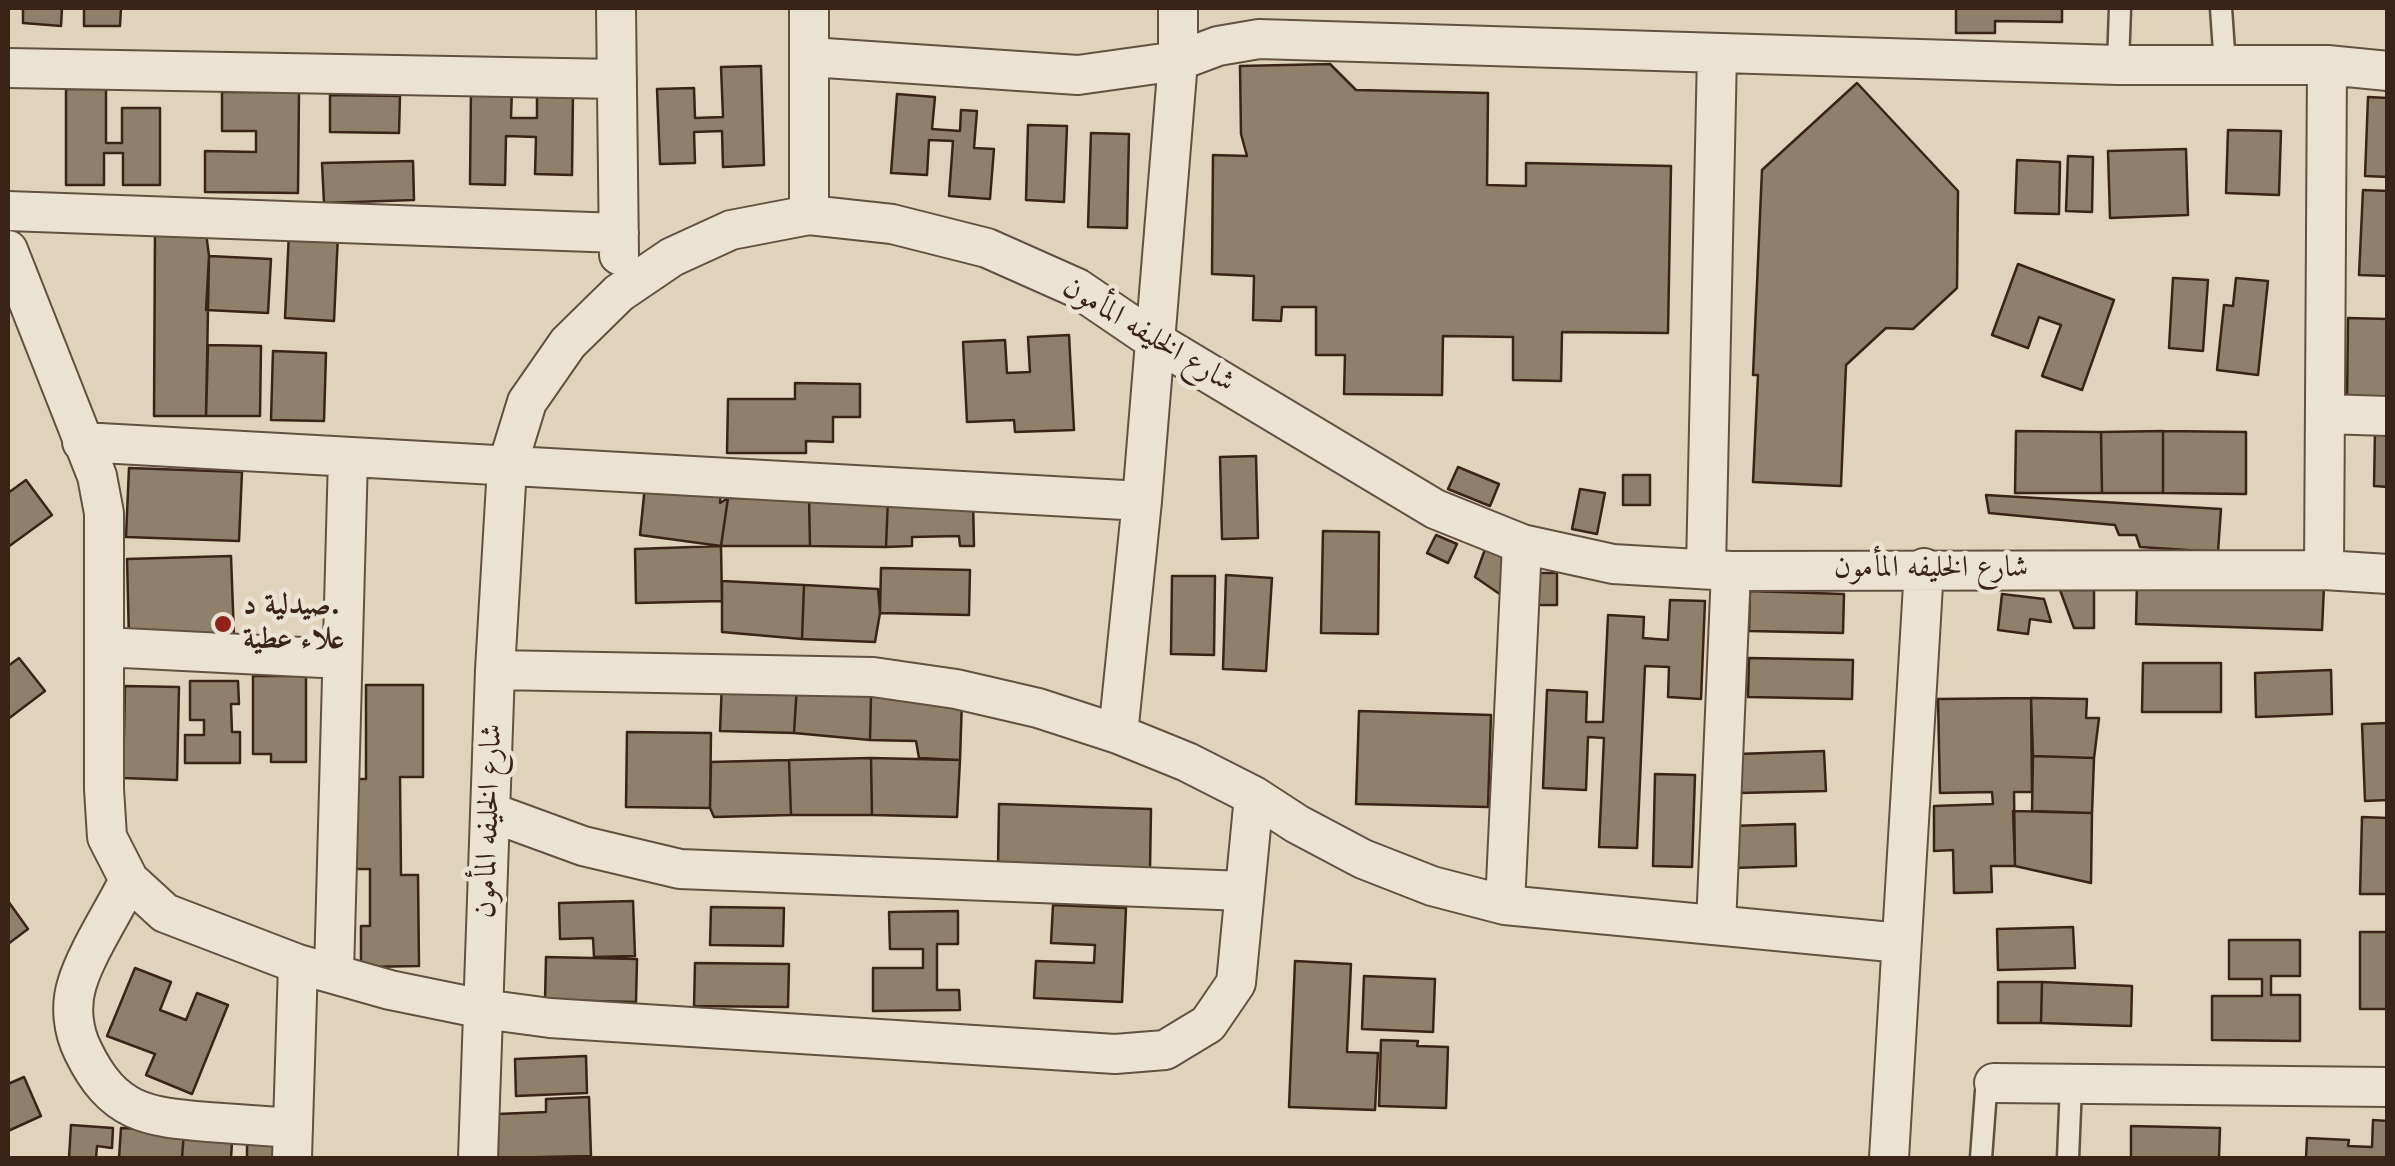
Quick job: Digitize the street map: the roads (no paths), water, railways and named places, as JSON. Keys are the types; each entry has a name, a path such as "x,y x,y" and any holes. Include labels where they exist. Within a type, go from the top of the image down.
{"street":[{"path":"616,8 619,293"},
{"path":"809,8 809,215"},
{"path":"1118,734 1142,501 1178,62 1178,8"},
{"path":"810,57 1078,75 1178,62 1218,46 1259,39 2118,65 2327,65 2388,70"},
{"path":"1716,925 1717,53"},
{"path":"2324,570 2327,65"},
{"path":"8,68 616,79"},
{"path":"8,211 618,233"},
{"name":"شارع الخليفه المأمون","path":"478,1158 495,670 507,466 527,402 568,343 619,293 672,257 732,230 809,215 892,224 987,248 1077,288 1155,341 1436,509 1522,544 1613,564 1718,570 2324,570 2388,574"},
{"path":"8,250 97,476 104,514 107,837 129,880 164,913 316,968 390,990 483,1009 616,1024 992,1047 1115,1054 1165,1050 1208,1024 1236,983 1254,796"},
{"path":"2325,414 2388,416"},
{"path":"82,442 1142,501"},
{"path":"129,880 77,983 73,1011 77,1039 90,1065 107,1088 130,1108 157,1118 293,1143 316,968 342,659 348,457"},
{"path":"1505,904 1522,544"},
{"path":"1889,1158 1924,568"},
{"path":"104,646 342,659"},
{"path":"495,670 873,677 956,689 1038,708 1187,762 1363,859 1432,886 1505,904 1902,943"},
{"path":"490,812 583,846 680,869 1244,891"},
{"path":"1994,1084 2388,1087"}],"lane":[{"path":"2118,65 2120,8"},
{"path":"2221,8 2225,66"},
{"path":"1981,1158 1986,1091 1994,1084"},
{"path":"2068,1158 2070,1085"}],"place":[{"name":"صيدلية د. علاء عطية","path":"223,624"}]}
